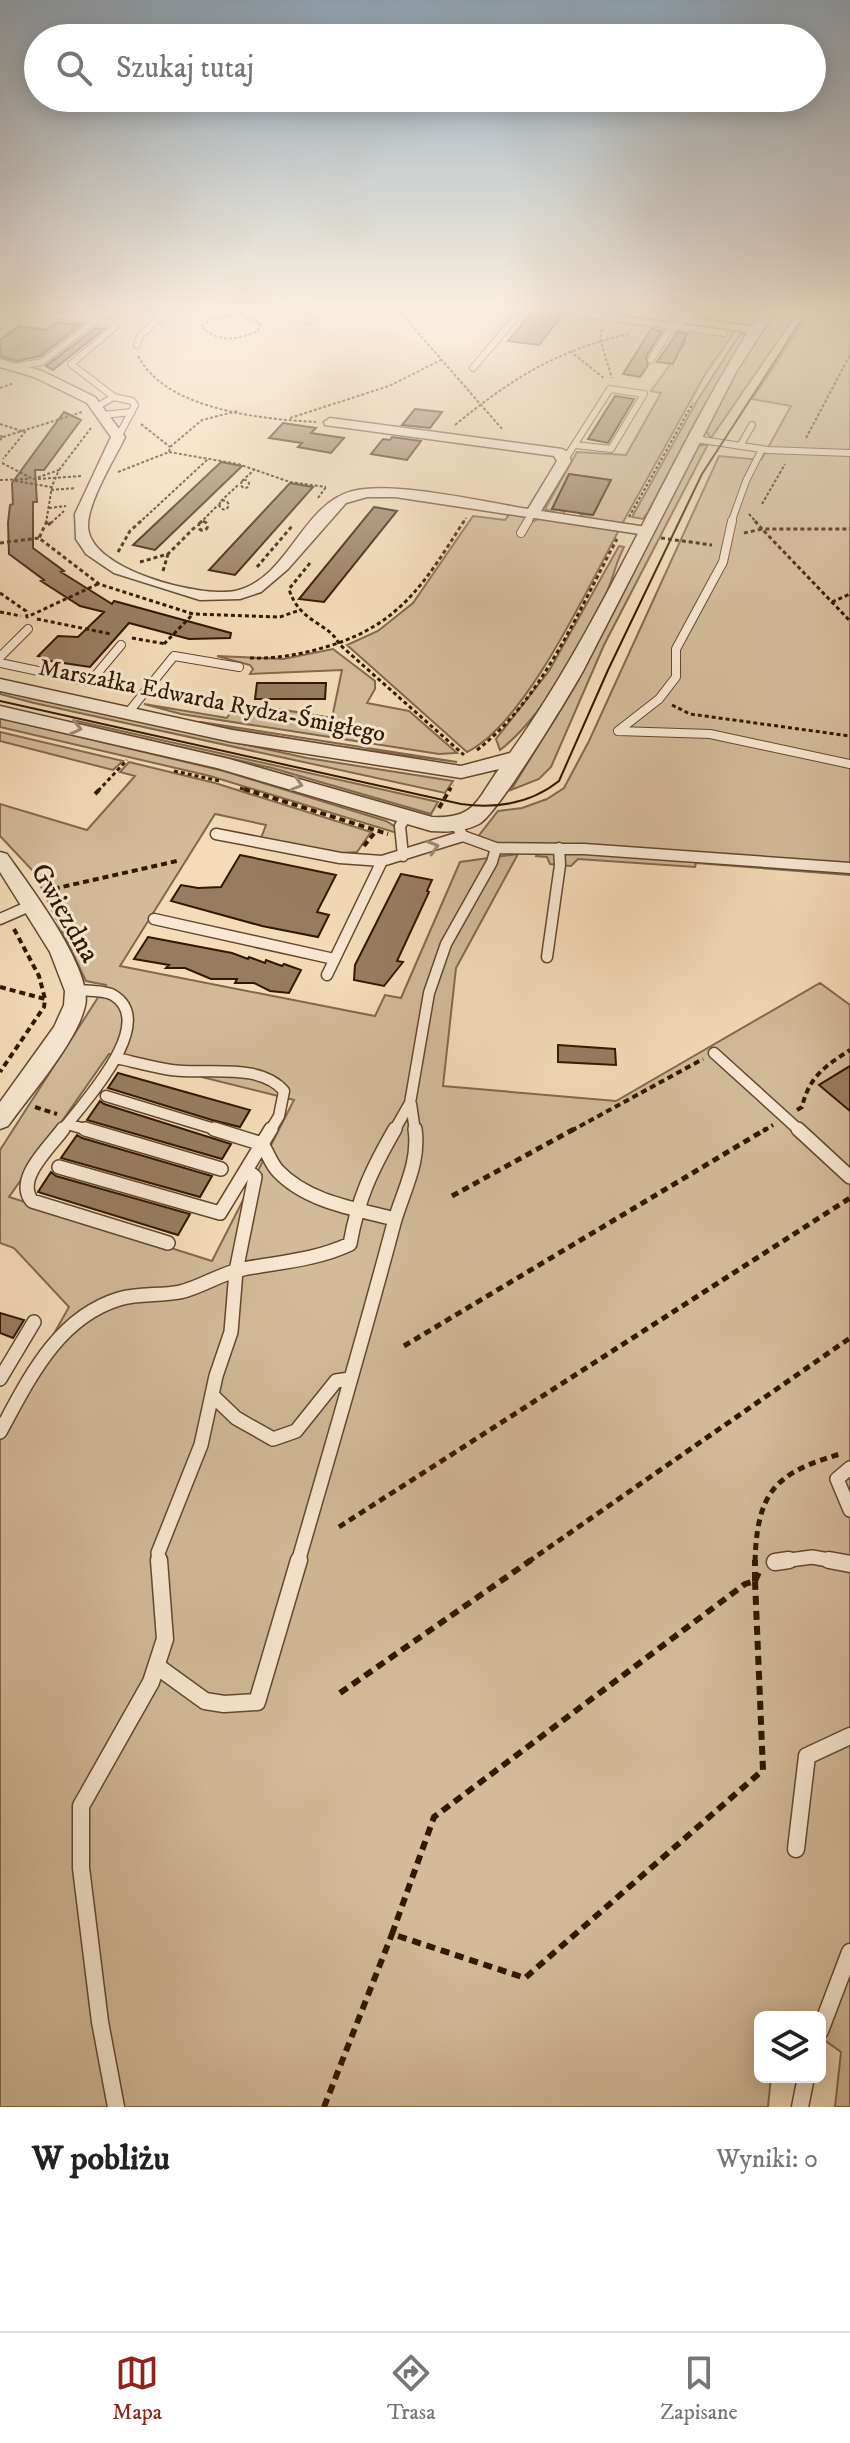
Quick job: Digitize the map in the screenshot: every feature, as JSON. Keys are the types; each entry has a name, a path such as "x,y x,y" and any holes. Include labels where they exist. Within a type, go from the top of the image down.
{"street":[{"path":"97,408 118,437 82,514 79,526 84,545 118,570 200,595 240,594 272,580 331,509 354,495 395,493 623,527 648,527"},
{"path":"459,831 475,818 519,757 573,671 711,408"},
{"path":"330,422 557,452 563,455 564,461 533,513"},
{"name":"Marszałka Edwarda Rydza-Śmigłego","path":"0,685 127,714 331,754 460,762 519,757"},
{"name":"Marszałka Edwarda Rydza-Śmigłego","path":"0,712 222,763 404,828 431,824 459,831"},
{"path":"460,762 487,800"},
{"name":"Gwiezdna","path":"0,858 30,901 72,976 76,990 75,1005 62,1029 9,1098 0,1120"}],"lane":[{"path":"118,437 134,408"},
{"path":"564,461 598,408"},
{"path":"575,445 611,449 635,408"},
{"path":"100,410 131,415"},
{"path":"740,446 752,425"},
{"path":"695,439 762,449 850,453"},
{"path":"762,449 725,542 723,562 676,649 676,677 659,699 618,731 710,734 850,764"},
{"path":"521,533 533,513"},
{"path":"28,629 0,660 90,682 121,645"},
{"path":"127,714 174,656 239,667"},
{"path":"47,696 65,676"},
{"path":"403,856 404,828"},
{"path":"216,834 340,858 382,861 403,856 459,831 496,848 559,848 850,868"},
{"path":"158,1667 173,1673 205,1701 236,1704 257,1702 418,1148 410,1103 429,993 446,944 492,862 496,848"},
{"path":"547,957 560,865 559,848"},
{"path":"327,975 382,861"},
{"path":"3,917 30,901"},
{"path":"154,919 334,959"},
{"path":"76,990 111,994 122,1004 127,1015 127,1037 116,1058 32,1171 27,1180 27,1195 32,1201 168,1243"},
{"path":"714,1053 850,1177"},
{"path":"59,1167 220,1213 279,1116 284,1091 275,1080 250,1074 173,1070 116,1058"},
{"path":"106,1096 262,1144 276,1170 294,1184 356,1209 395,1219"},
{"path":"0,1432 42,1358 64,1329 90,1312 120,1299 184,1291 236,1271 327,1256 350,1244 356,1209 367,1178 410,1103"},
{"path":"69,1121 221,1169"},
{"path":"116,2107 100,2022 81,1868 81,1806 158,1667 165,1639 158,1553 201,1445 231,1332 236,1271 255,1177 247,1170"},
{"path":"0,1379 34,1322"},
{"path":"212,1395 236,1418 273,1439 296,1431 336,1381 350,1379"},
{"path":"850,1468 837,1479 850,1510"},
{"path":"768,1565 812,1557 850,1564"},
{"path":"796,1849 807,1756 850,1736"},
{"path":"826,2015 850,1952"},
{"path":"800,2107 805,2083"}],"path":[{"path":"229,408 330,422"},
{"path":"288,418 325,408"},
{"path":"444,439 475,408"},
{"path":"484,408 518,447"},
{"path":"690,408 628,519 648,527 661,525 654,537 725,542 762,529 850,529"},
{"path":"762,504 819,408"},
{"path":"169,452 170,447 202,420 238,411"},
{"path":"1,437 83,412 95,436"},
{"path":"131,415 170,447"},
{"path":"0,424 25,432"},
{"path":"48,525 53,478 91,428"},
{"path":"25,432 1,461 33,479 59,470"},
{"path":"124,470 169,452 255,469 290,482 324,486"},
{"path":"115,557 130,531 208,459"},
{"path":"39,538 68,506 88,465"},
{"path":"173,577 162,573 168,554 255,469"},
{"path":"0,480 101,476 117,472"},
{"path":"10,480 51,488 77,488"},
{"path":"739,503 850,621"},
{"path":"49,508 68,506"},
{"path":"244,657 273,658 339,644 374,631 402,610 422,587 469,514"},
{"path":"251,574 294,525"},
{"path":"431,824 460,762 495,736 547,669 623,527"},
{"path":"0,543 39,538 99,584 193,614 280,617 297,611"},
{"path":"148,568 134,563 168,554"},
{"path":"313,559 289,589 292,605 337,638 339,644 460,762"},
{"path":"27,617 99,584"},
{"path":"0,593 26,611 27,617"},
{"path":"832,602 850,594"},
{"path":"0,612 178,647"},
{"path":"164,644 193,614"},
{"path":"659,699 690,714 850,736"},
{"path":"95,794 127,760 113,756"},
{"path":"169,770 221,782"},
{"path":"235,786 404,828"},
{"path":"30,901 177,861"},
{"path":"0,1072 44,1007 45,999 39,976 3,917"},
{"path":"0,987 45,999"},
{"path":"404,1346 802,1107 806,1085 816,1072 850,1050"},
{"path":"452,1196 714,1053"},
{"path":"9,1098 69,1121"},
{"path":"339,1527 850,1198"},
{"path":"340,1693 850,1338"},
{"path":"392,1934 525,1978 763,1770 754,1562 762,1510 780,1480 807,1463 850,1454"},
{"path":"324,2107 341,2058 381,1968 434,1817 745,1584 755,1581 768,1565"}],"shaded area":[{"path":"652,408 686,408 622,524 584,518 580,514 593,515 610,480 569,474 552,509 565,511 562,515 545,509 577,452 626,455"},
{"path":"693,408 703,408 648,512 643,519 632,517"},
{"path":"716,408 731,408 711,438 705,430"},
{"path":"790,408 850,408 850,875 696,863 695,867 578,859 571,866 550,864 547,857 536,856 540,844 498,843 477,838 498,811 522,808 547,799 564,788 589,741 719,456 761,460"},
{"path":"708,444 604,645 551,767 539,779 511,790 576,684 697,446"},
{"path":"510,513 528,516 532,522 540,518 619,530 533,685 489,737 467,752 347,645 378,631 413,603 473,516 505,520"},
{"path":"619,546 624,547 607,592 574,656 532,718 500,750 496,739 549,671"},
{"path":"333,649 375,681 375,689 367,703 409,711 457,753 439,754 181,714 144,704 227,718 237,702 332,718 342,670 250,674 253,669 250,665 217,656 283,659"},
{"path":"0,691 307,758 453,781 445,793 34,703 0,694"},
{"path":"0,718 224,771 386,821 394,826 397,833 210,776 0,727"},
{"path":"77,721 438,802 431,814 272,768 74,723"},
{"path":"192,722 201,722 457,762 327,745"},
{"path":"0,732 123,761 113,770 0,741"},
{"path":"129,762 215,783 371,832 357,852 341,853 261,838 266,825 215,814 120,966 375,1016 385,995 401,998 460,862 518,854 456,968 443,1086 616,1101 820,983 850,1005 850,2107 835,2107 841,2052 826,2041 826,2011 754,2011 754,2083 770,2083 768,2107 0,2107 0,1429 69,1307 14,1248 0,1243 0,1150 106,985 86,981 34,872 0,836 0,804 87,830 135,776 120,772","holes":["109,1054 294,1100 212,1261 9,1197"]}],"building":[{"path":"607,408 628,408 608,443 588,439"},
{"path":"415,409 442,412 430,428 402,425"},
{"path":"64,412 81,420 44,470 35,470 37,502 33,502 33,548 64,571 61,572 112,604 114,601 231,633 230,638 189,639 129,623 90,667 43,660 45,658 38,656 58,636 78,637 104,612 80,606 41,581 44,580 9,554 12,483"},
{"path":"283,423 316,428 311,433 344,438 331,453 298,447 302,443 269,438"},
{"path":"392,437 421,441 407,460 371,454 383,439 390,440"},
{"path":"221,462 242,466 155,550 133,545"},
{"path":"569,474 611,480 593,515 552,509"},
{"path":"290,483 313,487 235,575 209,570"},
{"path":"374,507 397,511 324,602 299,599"},
{"path":"257,683 326,683 325,699 255,699"},
{"path":"240,855 336,875 317,912 329,915 318,937 262,926 171,901 181,885 221,887"},
{"path":"401,874 432,880 397,961 403,962 384,986 354,980 355,965"},
{"path":"148,937 301,970 289,993 270,991 254,983 235,983 237,979 211,979 185,968 166,968 169,965 134,959"},
{"path":"558,1045 615,1049 616,1065 558,1062"},
{"path":"850,1066 850,1111 819,1085"},
{"path":"118,1073 250,1110 240,1127 212,1120 108,1088"},
{"path":"100,1101 231,1144 222,1159 87,1120"},
{"path":"77,1135 212,1176 200,1197 61,1158"},
{"path":"51,1172 190,1214 178,1235 38,1192"},
{"path":"0,1313 24,1320 13,1338 0,1333"}],"tram line":[{"path":"0,701 461,804 487,806 525,800 559,781 608,670 702,474 744,408"}]}
